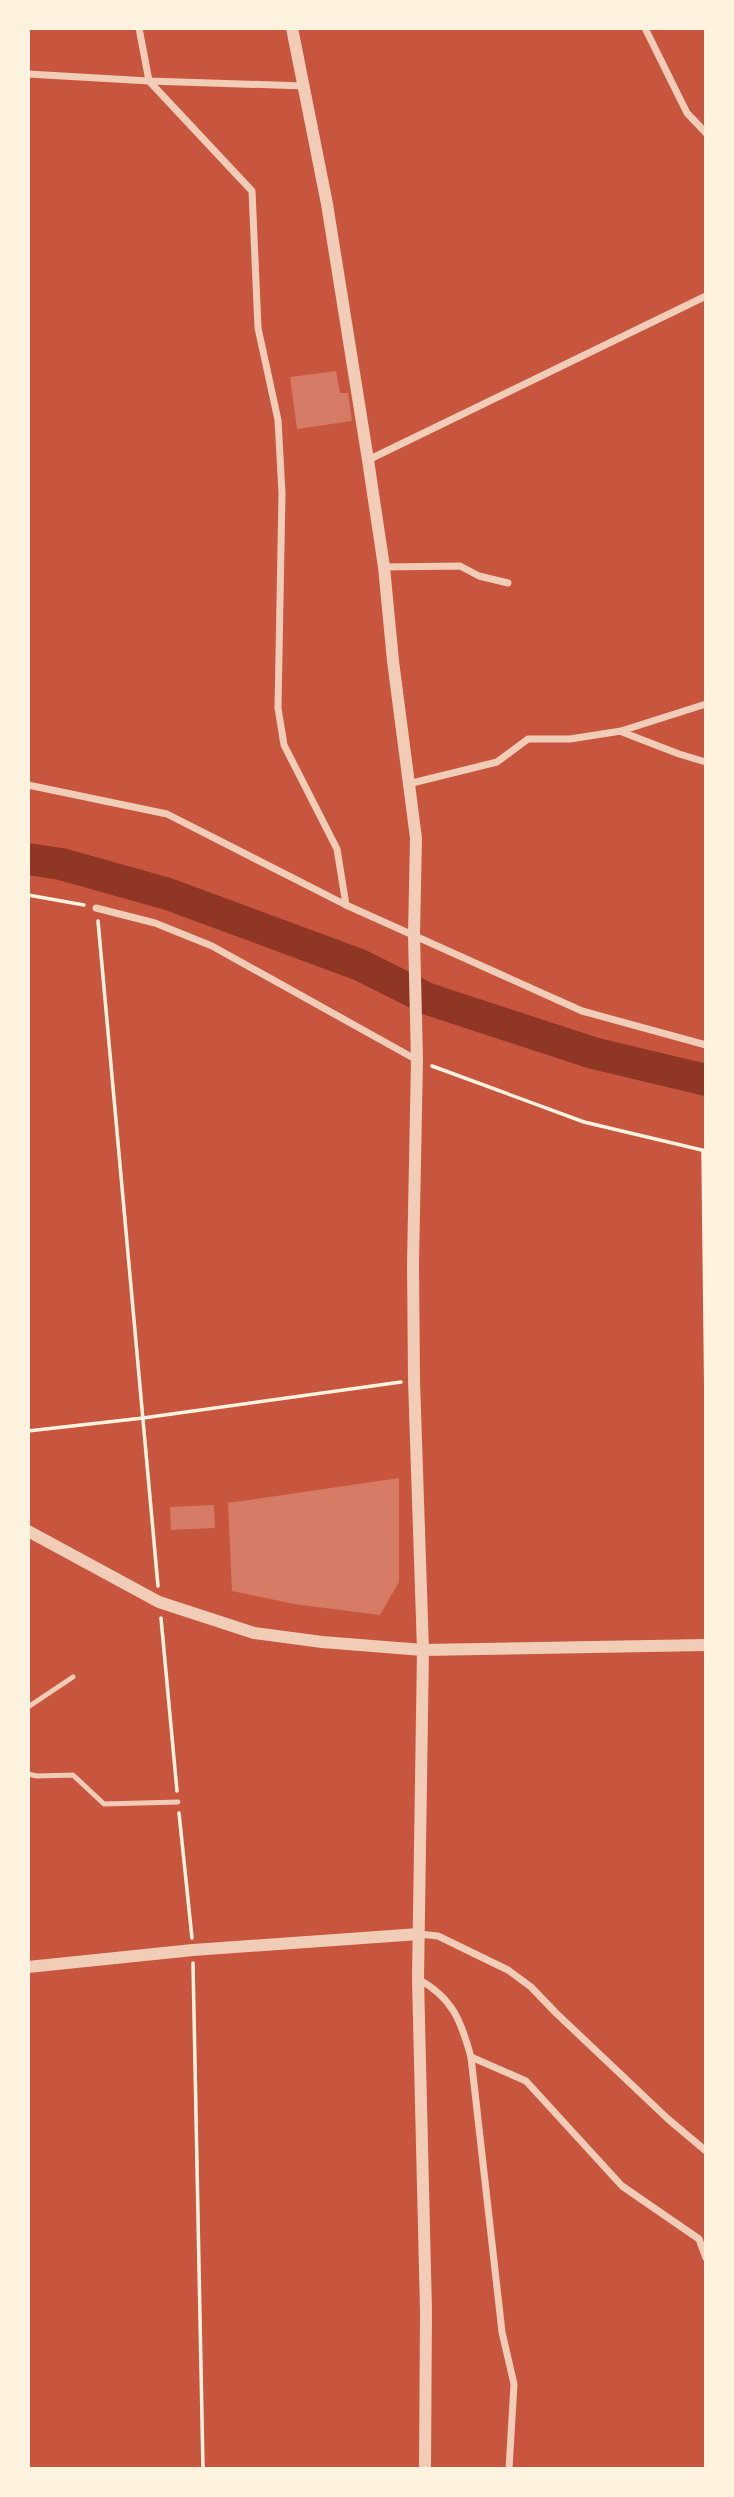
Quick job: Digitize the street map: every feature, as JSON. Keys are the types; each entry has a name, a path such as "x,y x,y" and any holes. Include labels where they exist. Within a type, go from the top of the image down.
{"street":[{"path":"139,28 149,81 252,191 258,328 278,420 281,481 278,708 284,745 337,849 346,905"},
{"path":"292,28 327,204 368,460 384,567 416,838 414,935 417,1060 413,1263 423,1650 418,1979 426,2311 425,2469"},
{"path":"645,28 687,113 706,132"},
{"path":"28,74 305,86"},
{"path":"368,460 706,296"},
{"path":"384,567 460,566 479,576 508,583"},
{"path":"408,783 496,762 528,739 570,739 621,731 706,704"},
{"path":"621,731 706,762"},
{"path":"28,785 167,814 346,905 582,1011 706,1045"},
{"path":"96,908 155,923 212,946 417,1060"},
{"path":"28,1531 159,1602 254,1633 322,1642 423,1650 706,1645"},
{"path":"28,1967 193,1950 419,1934 438,1936 508,1970 531,1987 621,2075 706,2151"},
{"path":"418,1979 435,1988 447,2000 463,2029 471,2057 502,2332 514,2384 509,2469"},
{"path":"471,2057 526,2081 622,2186 699,2239 706,2258"}],"lane":[{"path":"28,1707 74,1677"},
{"path":"28,1773 37,1776 73,1775 104,1804 178,1802"}],"path":[{"path":"28,895 96,908 193,1950 203,2469"},
{"path":"417,1060 584,1122 705,1151 706,1408"},
{"path":"28,1431 144,1418 414,1380"}],"building":[{"path":"336,371 340,393 348,393 352,421 297,429 290,377"},
{"path":"399,1478 399,1582 380,1615 294,1604 232,1591 228,1503"},
{"path":"214,1505 215,1528 171,1530 170,1507"}],"waterway":[{"path":"28,859 61,864 168,894 360,965 428,999 593,1053 706,1080"}]}
